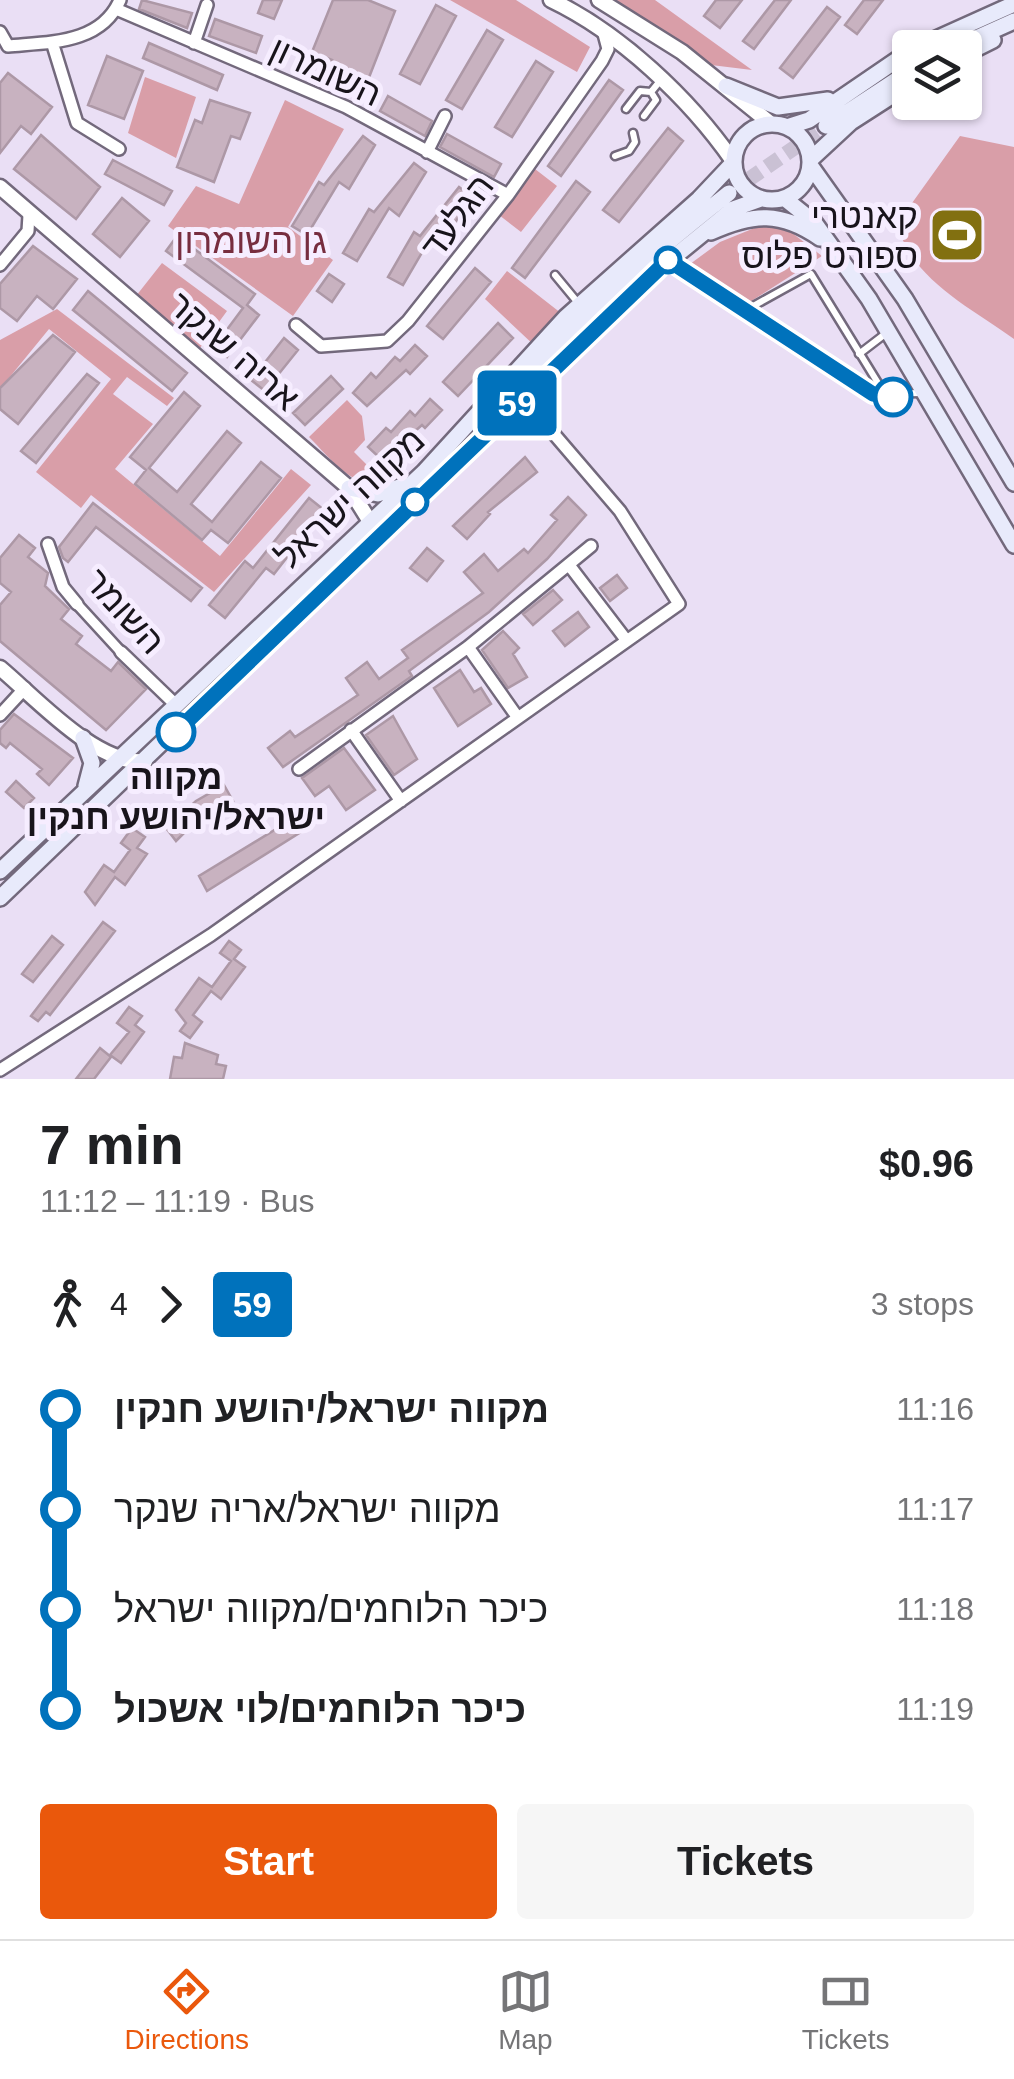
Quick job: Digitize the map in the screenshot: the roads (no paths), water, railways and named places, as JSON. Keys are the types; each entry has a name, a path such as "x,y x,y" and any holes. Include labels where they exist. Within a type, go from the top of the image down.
{"main road":[{"path":"947,30 1014,4"},
{"path":"982,35 1014,21"},
{"path":"982,46 1014,31"},
{"path":"892,63 804,124 778,125 744,136 733,162 739,182 761,199 784,198 802,185 810,162 842,128 892,96"},
{"path":"826,126 892,83"},
{"path":"726,86 778,108 802,107 842,96"},
{"path":"778,125 806,143 810,162 905,299 1014,484"},
{"name":"מקווה ישראל","path":"0,871 413,482 580,304 700,199 733,162"},
{"path":"496,424 503,402 623,282 729,194"},
{"path":"784,198 814,222 890,330 1014,545"},
{"name":"מקווה ישראל","path":"0,898 675,254 733,209 761,199"},
{"path":"675,254 724,226 768,216 792,221 830,244"},
{"path":"483,408 503,402"},
{"path":"349,488 378,494 413,482"},
{"path":"83,738 92,763 84,792"}],"street":[{"path":"550,0 604,34 656,86 696,113 733,162"},
{"path":"599,0 657,35 778,125"},
{"path":"0,32 4,51 92,33 118,4"},
{"name":"השומרון","path":"118,4 194,42 346,107 508,195"},
{"path":"194,42 207,6"},
{"name":"הגלעד","path":"296,325 321,346 387,341 427,300 508,195 602,61 608,49 604,34"},
{"path":"52,42 77,122 119,149"},
{"path":"426,152 446,116"},
{"name":"אריה שנקר","path":"0,186 349,488 369,520"},
{"path":"0,264 28,232 30,215"},
{"path":"0,1070 210,935 679,604 620,511 548,427"},
{"path":"366,548 369,520"},
{"name":"השומר","path":"48,544 63,587 121,652 176,705"},
{"path":"298,770 468,647 591,546"},
{"path":"569,565 627,641"},
{"path":"468,647 518,718"},
{"path":"0,668 83,738 118,760 146,761"},
{"path":"0,715 24,688"},
{"path":"351,730 401,801"}],"lane":[{"path":"626,109 640,91 656,86 656,100 644,116"},
{"path":"615,156 629,151 635,142 633,134"},
{"path":"675,254 746,310 873,394 927,392"},
{"path":"746,310 812,274 886,396"},
{"path":"555,275 580,304"},
{"path":"859,354 890,330"}],"tunnel":[{"path":"729,193 826,126"}],"place":[{"name":"קאנטרי ספורט פלוס","path":"957,235"},
{"name":"מקווה ישראל/יהושע חנקין","path":"176,732"}],"park label":[{"name":"גן השומרון","path":"251,240"}]}
